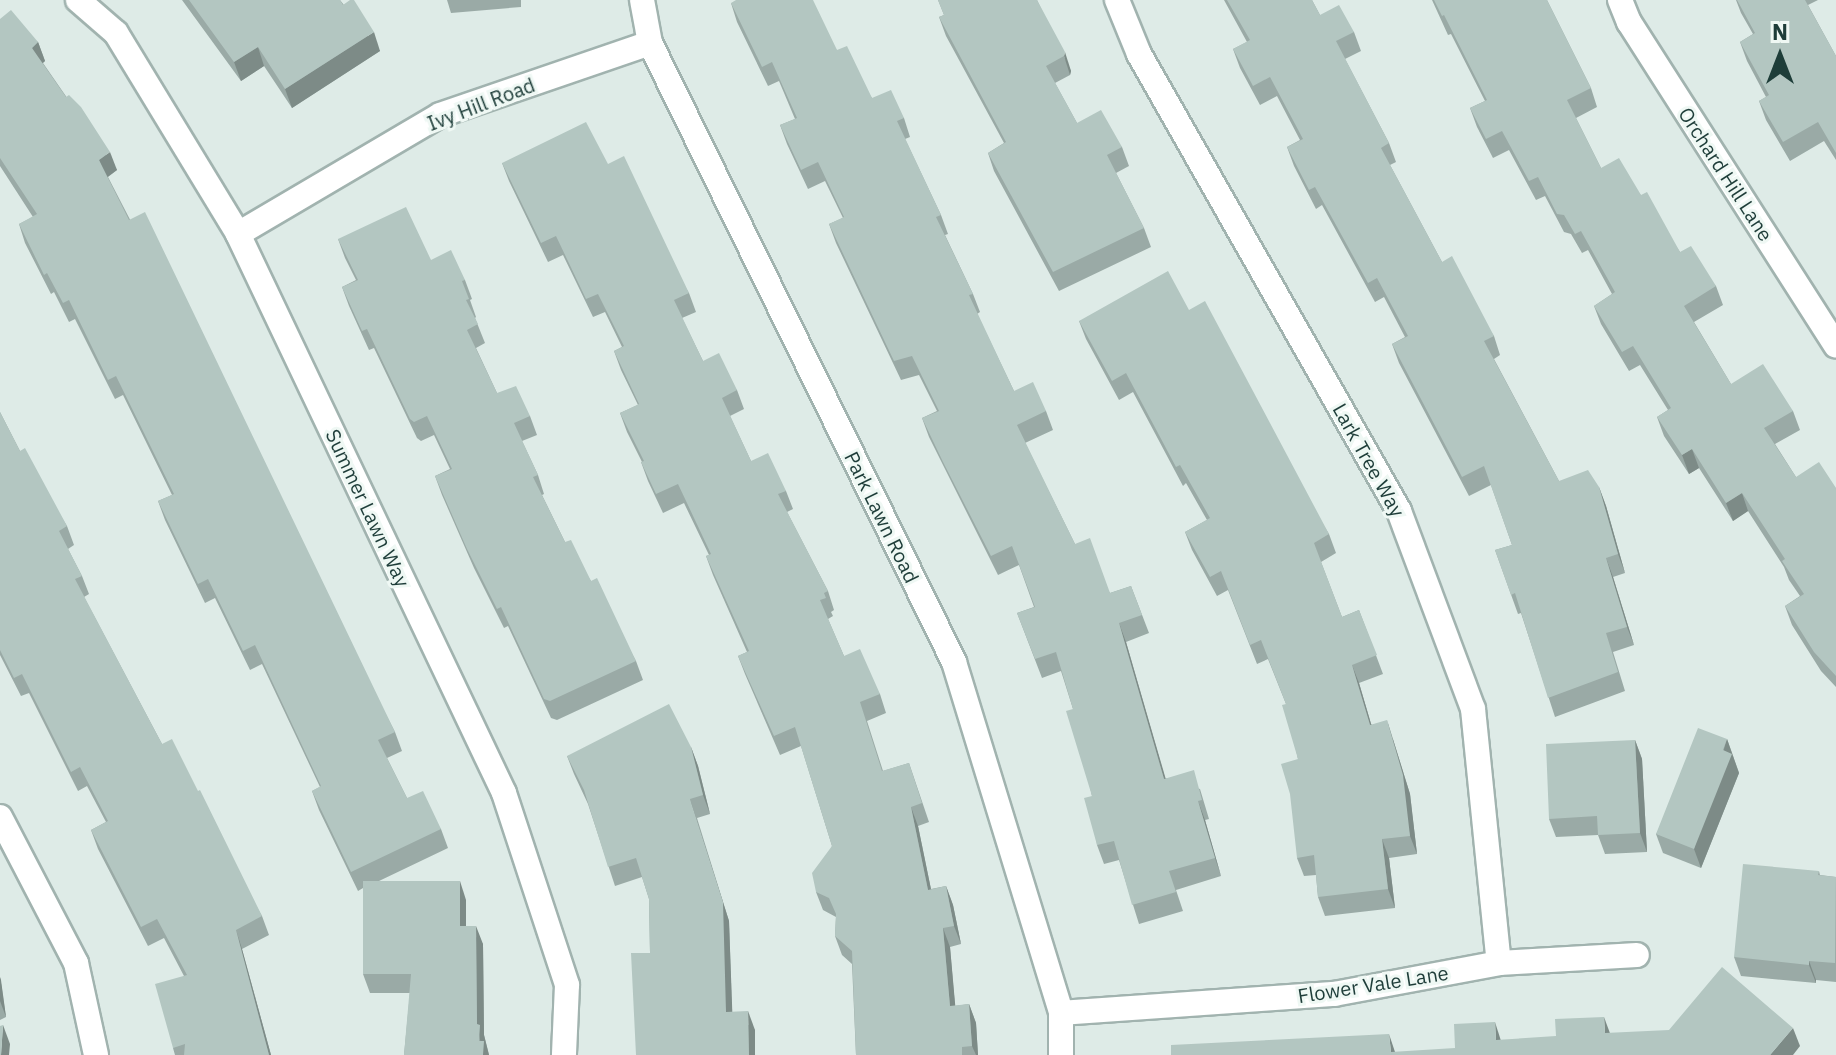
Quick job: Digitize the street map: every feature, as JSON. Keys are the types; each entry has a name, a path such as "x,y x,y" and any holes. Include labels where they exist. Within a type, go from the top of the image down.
{"street":[{"name":"Summer Lawn Way","path":"78,0 116,33 238,234 504,793 567,985 564,1055"},
{"name":"Park Lawn Road","path":"642,0 650,43 954,662 1061,1013 1061,1055"},
{"name":"Lark Tree Way","path":"1117,0 1139,54 1399,511 1473,709 1499,963"},
{"name":"Orchard Hill Lane","path":"1620,0 1629,22 1836,346"},
{"name":"Ivy Hill Road","path":"238,234 440,115 650,43"},
{"path":"0,817 76,963 96,1055"},
{"name":"Flower Vale Lane","path":"1061,1013 1334,994 1499,963 1637,955"}],"building":[{"path":"189,0 340,0 343,5 354,0 374,32 285,89 258,47 234,62"},
{"path":"736,0 813,0 837,50 847,46 872,98 891,90 904,118 897,121 941,215 936,217 1014,391 1033,382 1046,411 1017,425 1075,544 1090,538 1110,593 1131,586 1142,615 1119,623 1164,779 1194,770 1202,800 1198,801 1215,858 1169,871 1176,892 1132,905 1114,841 1097,845 1084,798 1092,796 1066,711 1073,709 1056,652 1035,659 1017,613 1035,607 1012,546 991,556 943,462 922,418 939,411 912,356 894,361 829,224 844,217 818,162 801,170 780,125 797,118 772,62 762,67 731,3"},
{"path":"938,0 1037,0 1065,52 1064,56 1046,66 1077,123 1101,110 1122,147 1107,155 1144,228 1053,272 988,153 1006,142 939,17 944,15"},
{"path":"1227,0 1312,0 1320,15 1339,5 1354,32 1336,41 1389,143 1381,148 1442,262 1452,256 1494,336 1484,341 1559,481 1588,470 1599,487 1618,554 1606,558 1627,627 1606,633 1618,672 1548,698 1515,593 1511,595 1495,550 1512,545 1484,466 1462,477 1392,344 1408,336 1377,278 1368,283 1315,187 1309,190 1287,147 1303,139 1270,77 1253,86 1233,49 1250,40"},
{"path":"1434,0 1547,0 1591,88 1567,100 1601,168 1619,158 1641,195 1647,192 1680,252 1691,246 1716,286 1684,306 1731,384 1763,364 1793,411 1764,428 1796,477 1819,462 1836,488 1836,676 1814,652 1785,606 1804,594 1742,493 1726,503 1692,449 1682,455 1657,417 1671,408 1633,346 1622,352 1594,306 1615,292 1581,231 1575,234 1564,215 1557,214 1538,177 1529,181 1502,131 1486,139 1470,108 1487,100"},
{"path":"1737,0 1805,0 1836,56 1836,153 1818,122 1783,142 1759,101 1769,95 1740,42 1755,33"},
{"path":"11,10 38,42 32,48 66,97 69,95 81,107 110,152 99,160 129,220 145,212 395,732 378,740 407,798 423,791 441,829 351,872 312,791 321,786 255,645 243,651 208,579 198,584 158,501 174,494 116,376 108,380 69,300 63,303 47,273 44,275 19,224 37,214 0,158 0,19"},
{"path":"586,122 608,164 624,156 689,293 674,300 703,361 719,353 737,390 722,398 751,461 768,453 786,491 778,494 828,591 824,593 826,598 820,600 844,656 860,649 880,694 860,702 882,771 909,763 922,803 911,807 928,890 946,886 954,926 943,928 950,1006 969,1004 972,1046 962,1047 962,1055 856,1055 852,951 835,936 836,914 829,898 816,892 812,873 832,846 795,727 774,736 738,656 749,651 706,556 711,554 678,484 656,494 641,462 644,461 620,413 639,404 614,351 624,346 598,294 586,299 556,236 541,243 502,163"},
{"path":"406,207 431,260 451,250 465,280 462,281 469,299 466,300 478,324 467,330 497,393 516,386 530,416 514,423 538,475 533,477 565,542 571,540 591,581 597,578 636,661 550,701 544,699 501,607 497,609 435,476 452,469 427,416 414,422 410,419 367,329 362,331 342,287 358,280 338,239"},
{"path":"1168,271 1189,310 1205,301 1329,534 1314,543 1342,617 1359,610 1377,655 1352,665 1370,725 1387,720 1403,775 1410,836 1382,839 1388,889 1318,897 1314,855 1297,858 1290,794 1281,764 1298,759 1282,705 1286,704 1261,640 1250,645 1221,571 1210,577 1185,532 1210,518 1180,465 1176,467 1126,373 1112,381 1079,321"},
{"path":"0,412 20,451 25,448 67,526 59,531 82,576 75,579 162,744 172,739 262,916 236,930 269,1055 184,1055 185,1044 173,1048 155,984 187,975 157,919 141,927 91,830 108,821 80,767 71,772 22,674 14,678 0,650"},
{"path":"669,704 691,747 703,795 690,799 723,902 726,1012 748,1011 749,1055 636,1055 631,953 650,953 649,899 636,858 608,867 584,790 567,756"},
{"path":"1698,728 1727,739 1723,750 1732,754 1694,849 1656,834"},
{"path":"1635,740 1640,833 1598,835 1597,816 1549,819 1546,744"},
{"path":"1743,864 1819,871 1818,875 1836,877 1835,963 1809,961 1809,965 1734,957"},
{"path":"363,881 460,881 460,926 476,926 477,1024 480,1025 479,1041 484,1041 483,1055 404,1055 411,974 363,974"},
{"path":"1722,967 1793,1028 1770,1055 1171,1055 1171,1045 1389,1034 1391,1052 1455,1048 1454,1024 1495,1022 1496,1040 1556,1036 1555,1019 1604,1017 1605,1033 1669,1030"},
{"path":"3,1025 1,1055 0,1055 0,1026"}]}
